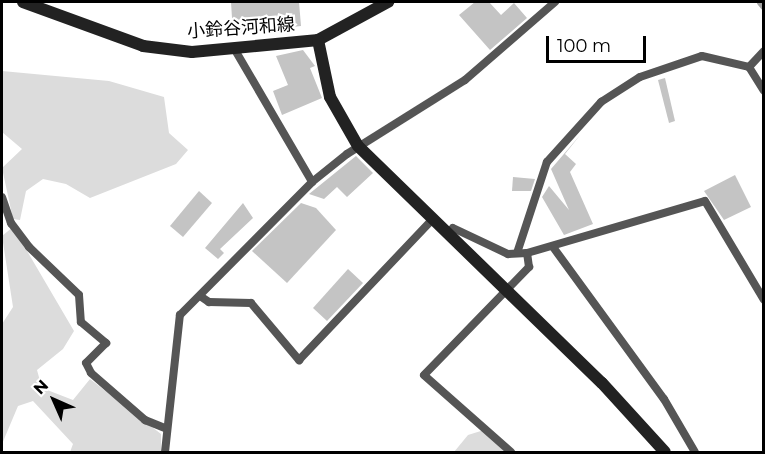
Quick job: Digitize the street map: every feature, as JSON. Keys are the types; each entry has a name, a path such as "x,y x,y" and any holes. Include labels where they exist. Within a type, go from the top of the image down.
{"street":[{"name":"小鈴谷河和線","path":"23,2 144,46 235,50 318,40 370,8 388,2"},
{"path":"165,453 165,428 173,403 175,329 180,315 312,182 358,146 465,80 555,2"},
{"path":"318,40 330,97 358,146 506,291 665,453"},
{"path":"235,50 312,182"},
{"path":"749,67 764,51"},
{"path":"517,253 547,162 601,102 640,77 702,56 749,67 764,91"},
{"path":"2,197 11,223 29,247 80,295 81,322 106,343 86,363 91,373 145,420 165,428"},
{"path":"447,234 453,228 517,253 527,253 705,201 764,300"},
{"path":"200,296 209,302 251,303 299,360 432,220"},
{"path":"553,247 664,399 695,453"},
{"path":"511,453 424,375 529,267 527,253"}],"shaded area":[{"path":"2,71 109,81 164,97 169,133 188,150 176,164 90,198 66,184 43,179 26,191 20,220 13,219 2,168 22,149 2,132"},
{"path":"13,227 74,331 63,349 37,370 42,388 73,400 90,379 161,434 161,452 70,452 73,444 33,401 18,406 2,444 2,324 13,307 2,236"},
{"path":"484,430 508,452 454,452 468,435"}],"building":[{"path":"231,2 299,2 301,26 233,34"},
{"path":"475,2 489,2 501,15 514,3 527,18 490,50 459,15"},
{"path":"303,50 315,66 310,68 322,98 282,115 273,91 288,85 276,56"},
{"path":"665,78 675,121 669,123 658,80"},
{"path":"581,134 565,154 576,164 570,172 593,224 564,235 542,197 549,186 569,210 551,169"},
{"path":"356,156 373,173 347,197 337,187 324,199 309,194"},
{"path":"735,175 751,207 724,220 704,191"},
{"path":"513,177 535,179 531,191 512,191"},
{"path":"199,191 212,203 183,237 170,226"},
{"path":"243,203 253,218 220,249 224,253 218,259 205,248"},
{"path":"301,203 316,208 336,230 287,283 252,251"},
{"path":"348,269 363,283 327,321 313,308"}],"waterway":[{"path":"760,2 764,7"}]}
